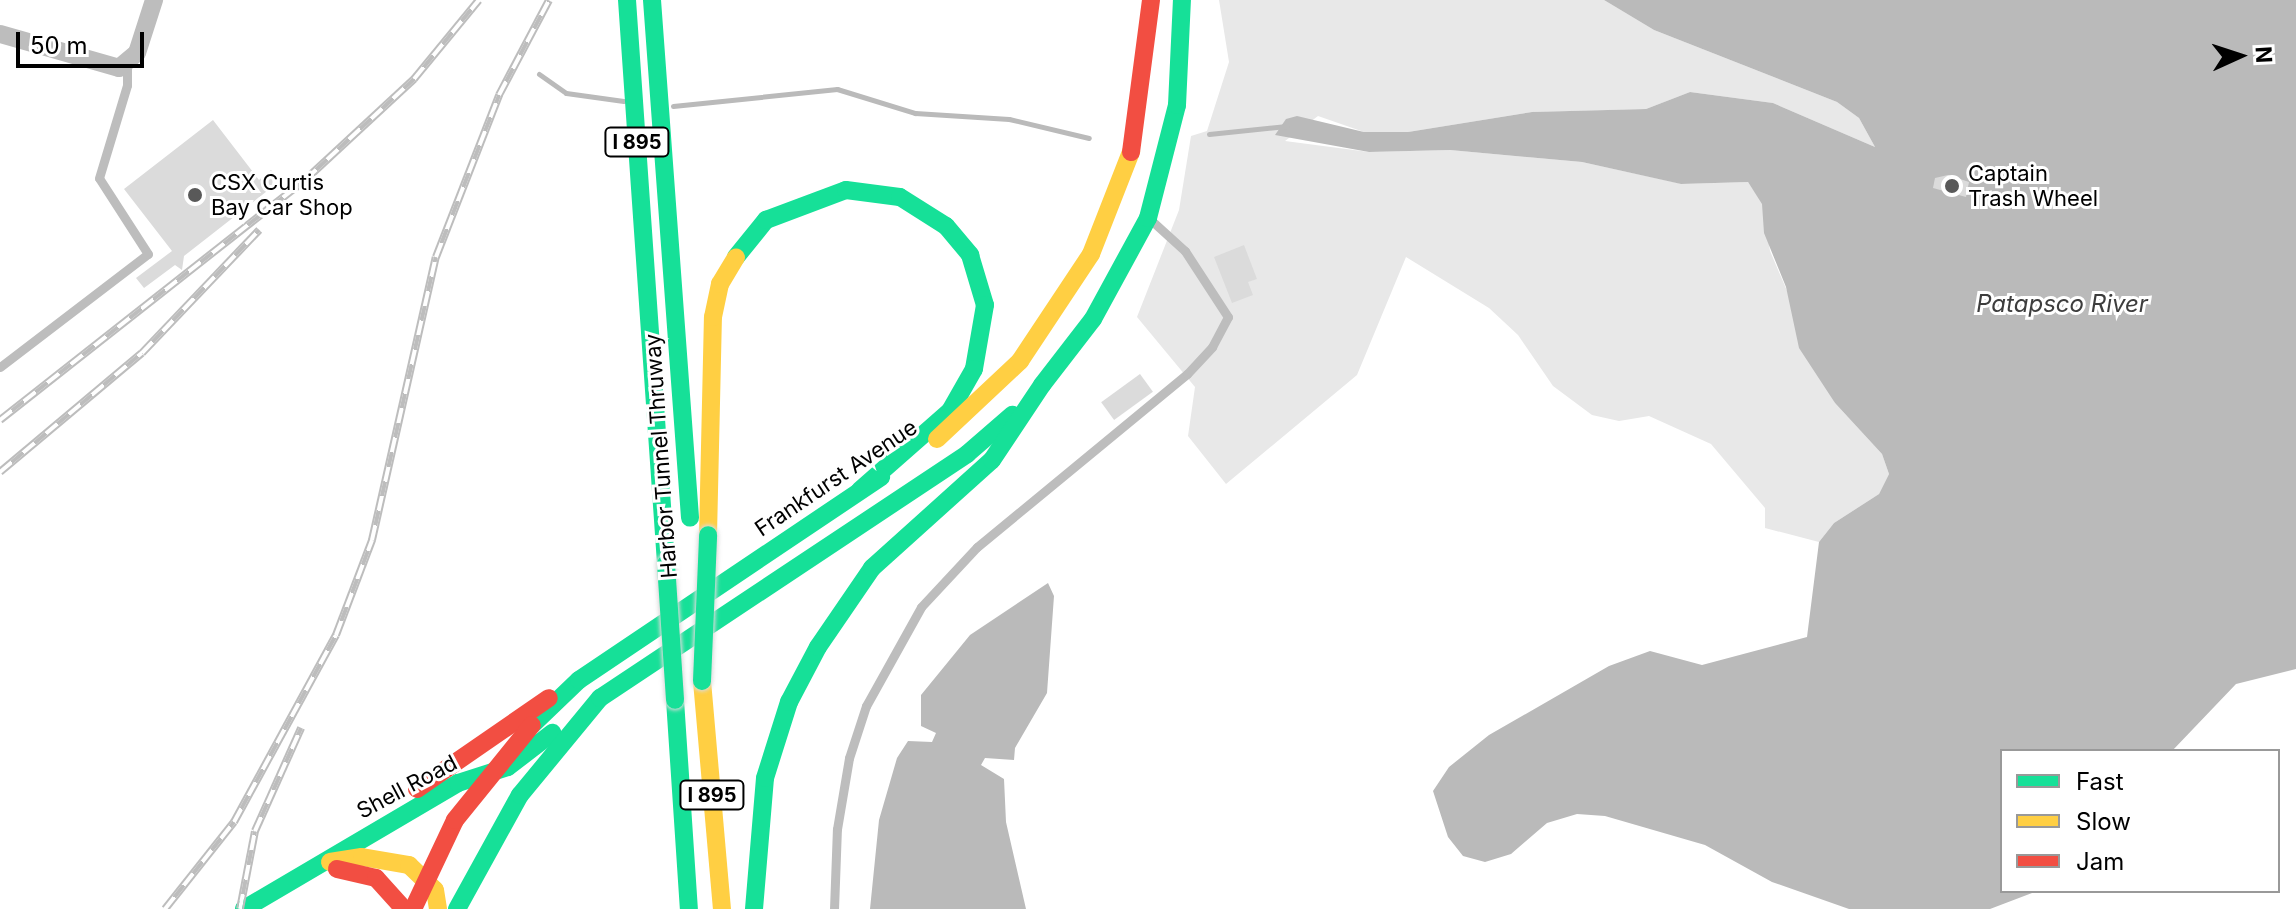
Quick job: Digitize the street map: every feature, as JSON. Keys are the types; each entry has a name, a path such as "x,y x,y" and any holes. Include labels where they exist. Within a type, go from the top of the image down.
{"main road":[{"name":"Harbor Tunnel Thruway","path":"627,0 689,909"},
{"name":"Harbor Tunnel Thruway","path":"652,0 702,681 722,909"},
{"path":"754,909 765,778 789,702 818,647 892,547 992,460 1042,385 1093,319 1148,218 1177,105 1182,0"},
{"path":"1148,218 1136,201 1159,94 1160,44 1152,4"},
{"name":"Frankfurst Avenue","path":"413,909 425,875 489,773 579,680 860,490 982,401 1065,302 1091,254 1132,150 1152,4"},
{"path":"702,681 713,317 720,284 749,234 766,220 846,190 900,197 946,226 970,255 985,305 974,369 950,411 860,490"},
{"path":"1091,254 1115,225 1148,218"},
{"path":"457,909 520,795 600,698 967,454 1042,385"},
{"name":"Shell Road","path":"314,865 512,721 579,680"},
{"name":"Shell Road","path":"244,909 458,783 528,755 600,698"},
{"path":"314,865 385,859 425,875 438,909"},
{"path":"314,865 376,878 404,909"}],"street":[{"path":"0,34 110,69 127,64 137,53 154,0"}],"lane":[{"path":"0,367 148,254 99,178 127,85 127,64"},
{"path":"834,909 837,829 849,758 866,706 921,607 977,547 1187,374 1212,347 1228,317 1185,251 1148,218"}],"shaded area":[{"path":"1219,0 1604,0 1654,30 1837,102 1859,118 1875,147 1773,103 1690,92 1646,109 1532,112 1408,132 1364,132 1318,116 1285,141 1369,152 1450,150 1582,162 1682,184 1748,182 1763,204 1770,251 1835,403 1882,454 1889,474 1879,494 1834,523 1819,542 1765,528 1765,508 1711,444 1649,416 1619,421 1592,415 1553,386 1518,335 1489,308 1406,257 1357,375 1226,484 1188,436 1195,387 1137,317 1179,210 1191,136 1207,131 1229,62"}],"water":[{"name":"Patapsco River","path":"1604,0 2296,0 2296,669 2236,684 2174,749 2000,749 2000,893 2032,893 1990,909 1849,909 1772,882 1705,845 1605,816 1577,814 1547,823 1511,854 1485,862 1463,856 1448,837 1433,791 1449,767 1489,735 1609,666 1650,651 1702,665 1807,637 1819,542 1834,523 1879,494 1889,474 1882,454 1835,403 1799,348 1786,287 1764,233 1762,204 1748,182 1681,184 1582,162 1450,150 1369,152 1275,135 1286,119 1297,116 1364,132 1408,132 1532,112 1646,109 1690,92 1773,103 1875,147 1859,118 1837,102 1654,30"},
{"path":"1048,583 1054,596 1047,693 1015,748 1014,760 985,758 981,765 1004,779 1006,822 1026,909 870,909 879,820 897,758 908,741 932,742 936,733 921,726 921,695 970,635"}],"building":[{"name":"CSX Curtis Bay Car Shop","path":"213,120 259,180 271,170 280,181 184,256 182,270 175,265 144,288 136,278 172,251 124,189"},
{"name":"Captain Trash Wheel","path":"1948,175 1969,182 1966,197 1933,188 1935,178"},
{"path":"1244,245 1257,279 1248,282 1253,295 1232,303 1214,257"},
{"path":"1140,374 1153,392 1114,420 1101,402"}],"waterway":[{"path":"539,74 566,93 623,101"},
{"path":"673,106 837,89 915,113 1009,119 1089,138"},
{"path":"1209,134 1287,126"}],"railway":[{"path":"0,420 305,180 414,79 479,0"},
{"path":"165,909 234,822 336,635 372,540 436,257 499,95 549,0"},
{"path":"0,472 142,353 259,230"},
{"path":"240,909 255,831 301,728"}],"traffic: fast":[{"path":"627,0 666,564"},
{"path":"652,0 690,518"},
{"path":"1042,385 1093,319 1148,218 1177,105 1182,0"},
{"path":"736,257 766,220 846,190 900,197 946,226 970,255 985,305 974,369 950,411 860,490"},
{"path":"754,909 765,778 789,702 818,647 872,568 992,460 1042,385"},
{"path":"457,909 520,795 600,698 967,454 1012,415"},
{"path":"532,725 579,680 881,477"},
{"path":"702,681 708,535"},
{"path":"666,564 675,700"},
{"path":"675,700 689,909"},
{"path":"244,909 458,783 508,767 552,733"}],"traffic: slow":[{"path":"937,439 1020,361 1091,254 1131,152"},
{"path":"708,535 713,317 720,284 736,257"},
{"path":"702,681 722,909"},
{"path":"330,862 362,857 409,865 435,890 438,909"}],"traffic: jam":[{"path":"1131,152 1151,0"},
{"path":"417,789 549,698"},
{"path":"413,909 455,820 532,725"},
{"path":"337,869 376,878 404,909"}],"place":[{"name":"Captain Trash Wheel","path":"1952,186"},
{"name":"CSX Curtis Bay Car Shop","path":"195,195"}]}
